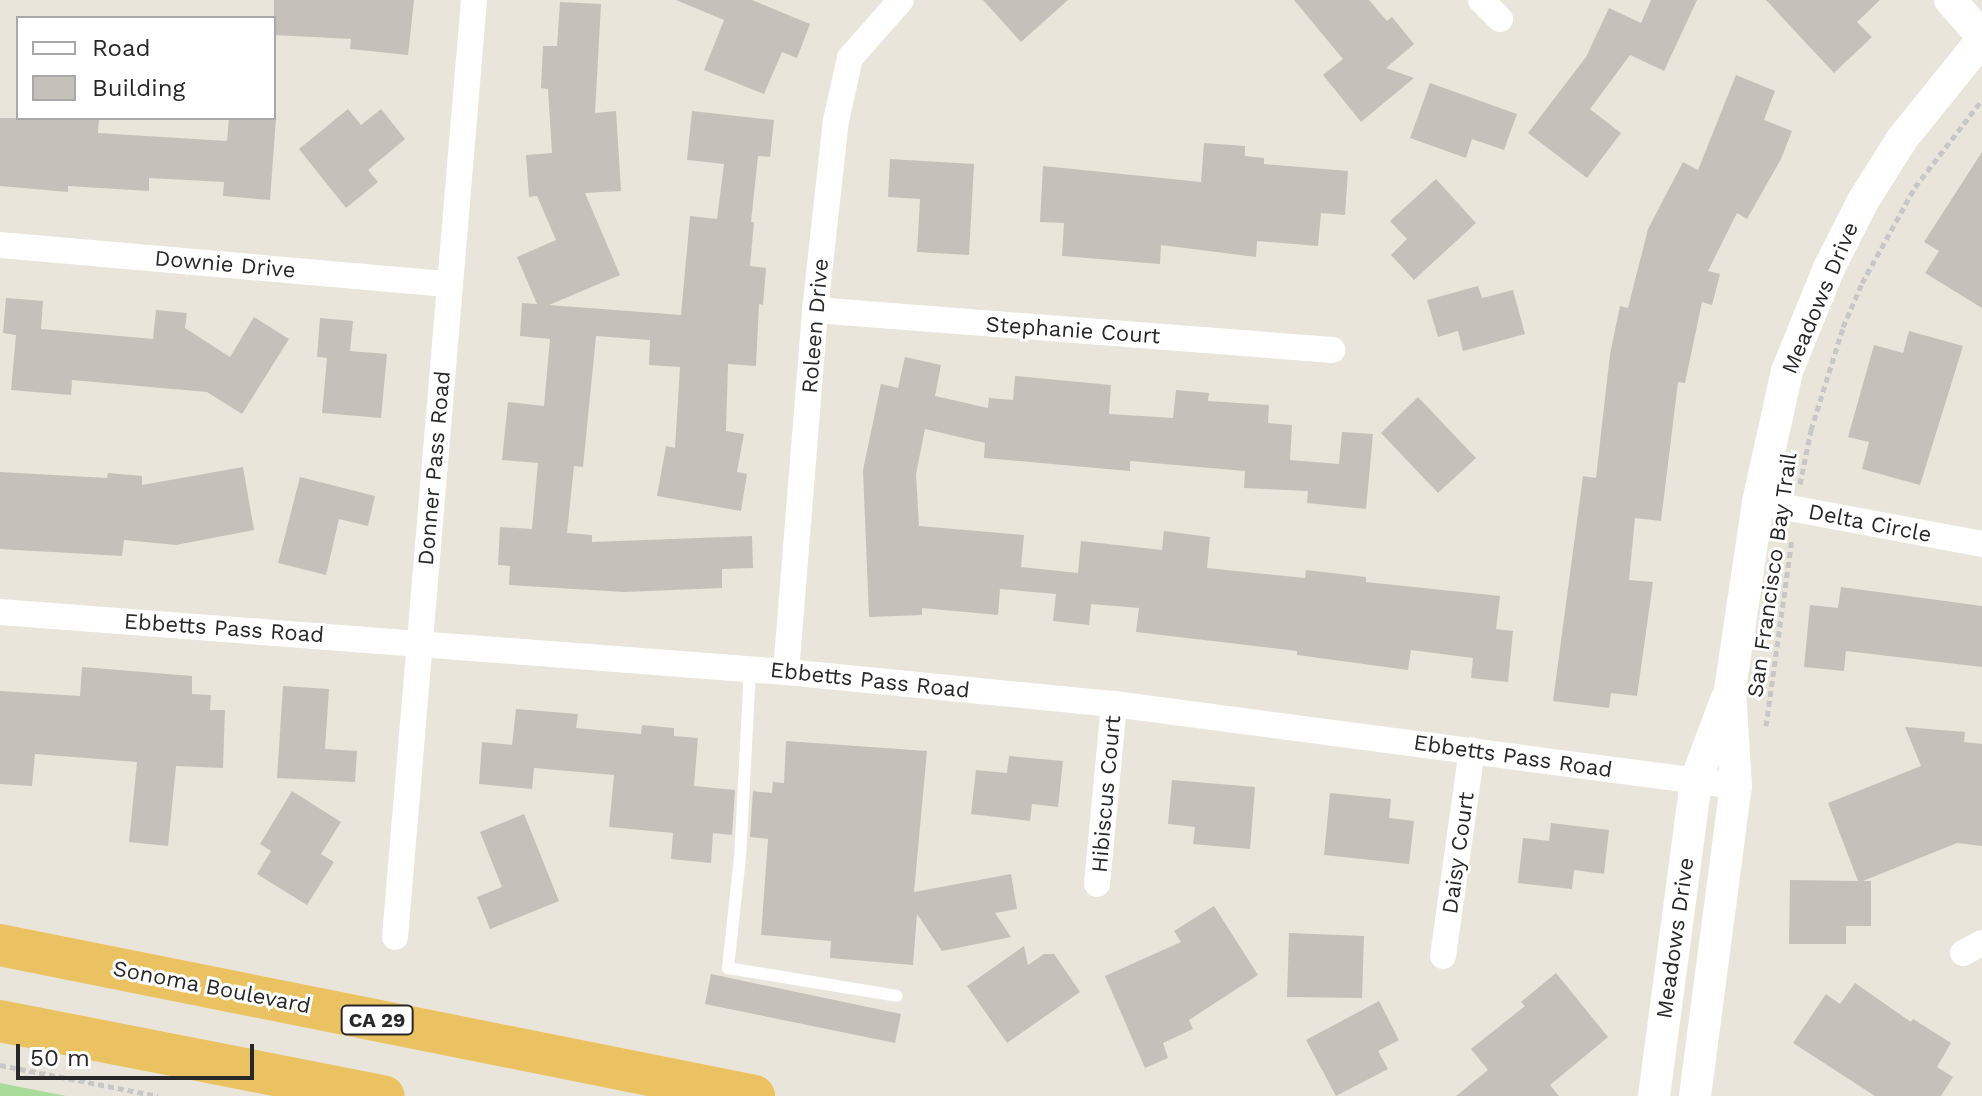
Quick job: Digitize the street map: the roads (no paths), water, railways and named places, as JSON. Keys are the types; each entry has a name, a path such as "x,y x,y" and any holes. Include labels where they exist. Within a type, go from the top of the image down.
{"highway":[{"name":"Sonoma Boulevard","path":"0,945 754,1096"},
{"path":"0,1021 384,1096"}],"street":[{"name":"Donner Pass Road","path":"395,937 474,0"},
{"name":"Roleen Drive","path":"786,672 815,310 836,121 850,58 901,0"},
{"path":"1481,0 1500,19"},
{"path":"1950,0 1982,38"},
{"name":"Meadows Drive","path":"1695,1096 1736,786 1730,690 1758,502 1787,371 1829,268 1863,201 1902,139 1982,38"},
{"name":"Downie Drive","path":"0,245 450,284"},
{"name":"Stephanie Court","path":"815,310 1332,350"},
{"name":"Delta Circle","path":"1758,502 1982,544"},
{"name":"Ebbetts Pass Road","path":"0,612 419,641 1114,704 1736,786"},
{"name":"Meadows Drive","path":"1654,1096 1696,780 1730,690"},
{"name":"Hibiscus Court","path":"1097,884 1114,704"},
{"name":"Daisy Court","path":"1443,956 1472,750"}],"lane":[{"path":"750,669 740,857 728,968 897,996"}]}
